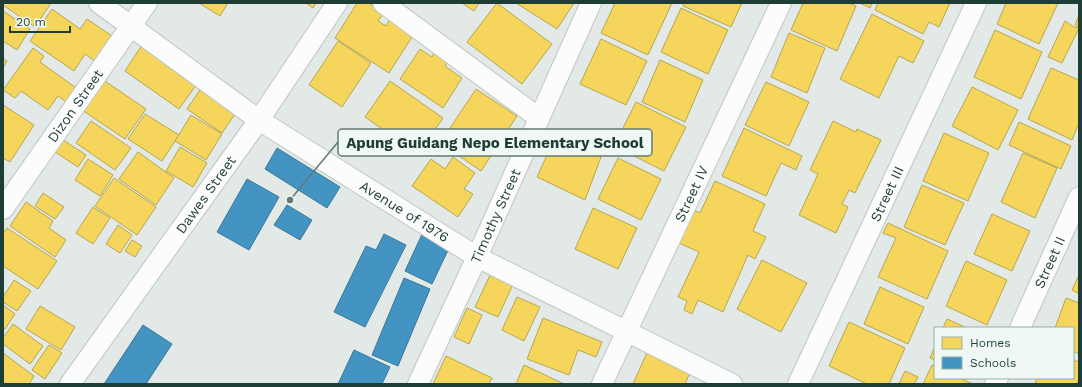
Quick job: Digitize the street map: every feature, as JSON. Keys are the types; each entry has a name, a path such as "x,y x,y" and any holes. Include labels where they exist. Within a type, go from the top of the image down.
{"street":[{"name":"Avenue of 1976","path":"98,3 259,120 477,258 732,384"},
{"name":"Dizon Street","path":"3,209 147,3"},
{"name":"Dawes Street","path":"70,384 259,120 337,3"},
{"path":"383,3 540,118"},
{"name":"Timothy Street","path":"418,384 477,258 591,3"},
{"name":"Street IV","path":"602,384 781,3"},
{"name":"Street III","path":"798,384 976,3"},
{"name":"Street II","path":"1020,327 1079,197"}],"building: Homes":[{"path":"3,3 51,3 35,27 3,5"},
{"path":"199,3 228,3 220,16"},
{"path":"306,3 316,3 313,8"},
{"path":"357,3 369,3 384,13 378,21 386,26 393,14 417,29 389,73 335,38"},
{"path":"462,3 479,3 474,11"},
{"path":"497,3 552,44 522,84 467,42"},
{"path":"516,3 574,3 557,29"},
{"path":"615,3 672,3 648,55 601,33"},
{"path":"684,3 742,3 731,27 683,6"},
{"path":"803,3 849,3 856,6 837,51 791,30"},
{"path":"860,3 872,3 870,8"},
{"path":"878,3 950,3 939,27 929,22 923,34 875,10"},
{"path":"1006,3 1058,3 1039,44 997,24"},
{"path":"681,8 728,30 708,74 661,52"},
{"path":"52,9 80,29 87,19 112,36 95,61 85,54 74,71 30,41"},
{"path":"3,11 30,29 17,50 3,41"},
{"path":"872,14 924,41 913,63 899,56 879,98 840,79"},
{"path":"1079,15 1079,27 1075,25"},
{"path":"1065,21 1074,27 1079,28 1062,63 1048,57"},
{"path":"995,30 1042,52 1021,99 974,77"},
{"path":"789,33 825,48 807,93 771,77"},
{"path":"601,39 647,61 626,105 580,84"},
{"path":"338,41 371,63 342,107 309,85"},
{"path":"144,42 199,81 179,109 125,71"},
{"path":"438,47 451,56 445,66 462,78 443,108 400,79 420,49 432,57"},
{"path":"33,48 44,56 40,62 79,90 69,104 58,96 48,110 21,91 15,98 3,90"},
{"path":"3,58 7,61 3,68"},
{"path":"660,60 703,80 685,122 642,102"},
{"path":"1051,68 1079,80 1079,123 1072,140 1028,119"},
{"path":"102,79 146,109 125,139 82,110"},
{"path":"390,81 443,118 418,154 365,117"},
{"path":"766,82 809,102 789,146 745,125"},
{"path":"204,84 239,108 222,133 187,109"},
{"path":"972,87 1018,110 998,150 952,126"},
{"path":"476,89 517,116 481,171 440,143"},
{"path":"636,102 686,127 664,171 614,146"},
{"path":"3,105 34,125 10,162 3,158"},
{"path":"145,114 179,135 162,161 128,139"},
{"path":"191,115 222,134 206,160 175,141"},
{"path":"91,121 131,148 115,170 76,143"},
{"path":"833,121 856,132 857,129 881,140 855,193 849,190 842,204 848,207 836,233 799,215 818,174 810,170"},
{"path":"1019,122 1071,146 1061,169 1009,145"},
{"path":"744,128 802,156 796,170 781,163 766,196 722,176"},
{"path":"557,133 601,157 585,200 537,177"},
{"path":"944,133 989,153 968,201 923,181"},
{"path":"63,140 86,155 78,167 55,152"},
{"path":"180,147 207,163 193,187 166,171"},
{"path":"138,152 174,178 156,205 119,179"},
{"path":"1023,153 1057,168 1035,218 1001,202"},
{"path":"453,157 475,173 464,189 473,194 458,217 412,186 431,159 445,169"},
{"path":"618,158 661,179 641,220 598,199"},
{"path":"88,159 113,175 100,196 75,180"},
{"path":"114,178 156,207 137,235 95,206"},
{"path":"715,181 765,204 753,231 766,237 755,259 748,255 723,312 698,300 692,314 684,310 687,301 678,297 699,252 679,243 694,210 700,213"},
{"path":"922,185 964,203 945,245 904,227"},
{"path":"43,193 64,207 55,219 35,206"},
{"path":"26,202 53,221 49,228 66,240 55,257 10,226"},
{"path":"93,207 110,218 93,244 76,233"},
{"path":"593,208 637,228 618,269 575,249"},
{"path":"992,214 1030,231 1012,271 974,254"},
{"path":"888,223 948,251 927,299 878,277 896,238 883,233"},
{"path":"118,225 132,235 120,253 106,244"},
{"path":"7,228 57,261 38,289 3,266 3,233"},
{"path":"132,240 142,246 135,257 125,251"},
{"path":"762,260 807,283 781,332 737,309"},
{"path":"966,261 1007,280 987,325 946,306"},
{"path":"492,271 514,282 498,317 475,307"},
{"path":"1079,275 1079,294 1072,290"},
{"path":"14,280 31,291 17,311 3,302 3,297"},
{"path":"880,287 924,307 908,344 864,324"},
{"path":"517,297 540,307 524,341 502,330"},
{"path":"1066,298 1079,303 1079,354 1074,352 1074,327 1055,327"},
{"path":"3,305 15,314 5,329 3,328"},
{"path":"40,306 75,327 61,350 26,329"},
{"path":"467,308 482,315 469,344 454,337"},
{"path":"543,318 602,342 596,357 578,350 569,375 527,359"},
{"path":"947,319 965,327 943,327"},
{"path":"849,322 905,348 889,384 867,384 829,366"},
{"path":"13,324 43,346 30,364 3,344 3,338"},
{"path":"49,345 62,353 45,379 32,370"},
{"path":"649,348 692,368 685,384 633,384"},
{"path":"934,348 934,360 930,358"},
{"path":"3,353 34,376 29,384 3,384"},
{"path":"446,356 492,378 489,384 433,384"},
{"path":"1074,360 1079,362 1079,379 1077,384 1035,384 1037,379 1074,379"},
{"path":"524,365 564,384 516,384"},
{"path":"932,365 934,366 934,379 962,379 973,384 923,384"},
{"path":"905,371 918,377 914,384 899,384"}],"building: Schools":[{"path":"277,148 340,187 327,208 265,169"},
{"path":"247,179 279,197 249,250 217,232"},
{"path":"287,205 312,220 300,240 274,225"},
{"path":"424,230 451,244 432,284 405,271"},
{"path":"384,234 406,245 365,327 334,312 366,246 376,250"},
{"path":"404,278 430,289 398,366 372,355"},
{"path":"143,325 172,344 146,384 104,384"},
{"path":"354,350 390,367 382,384 338,384"}],"place":[{"name":"Apung Guidang Nepo Elementary School","path":"290,200"}]}
